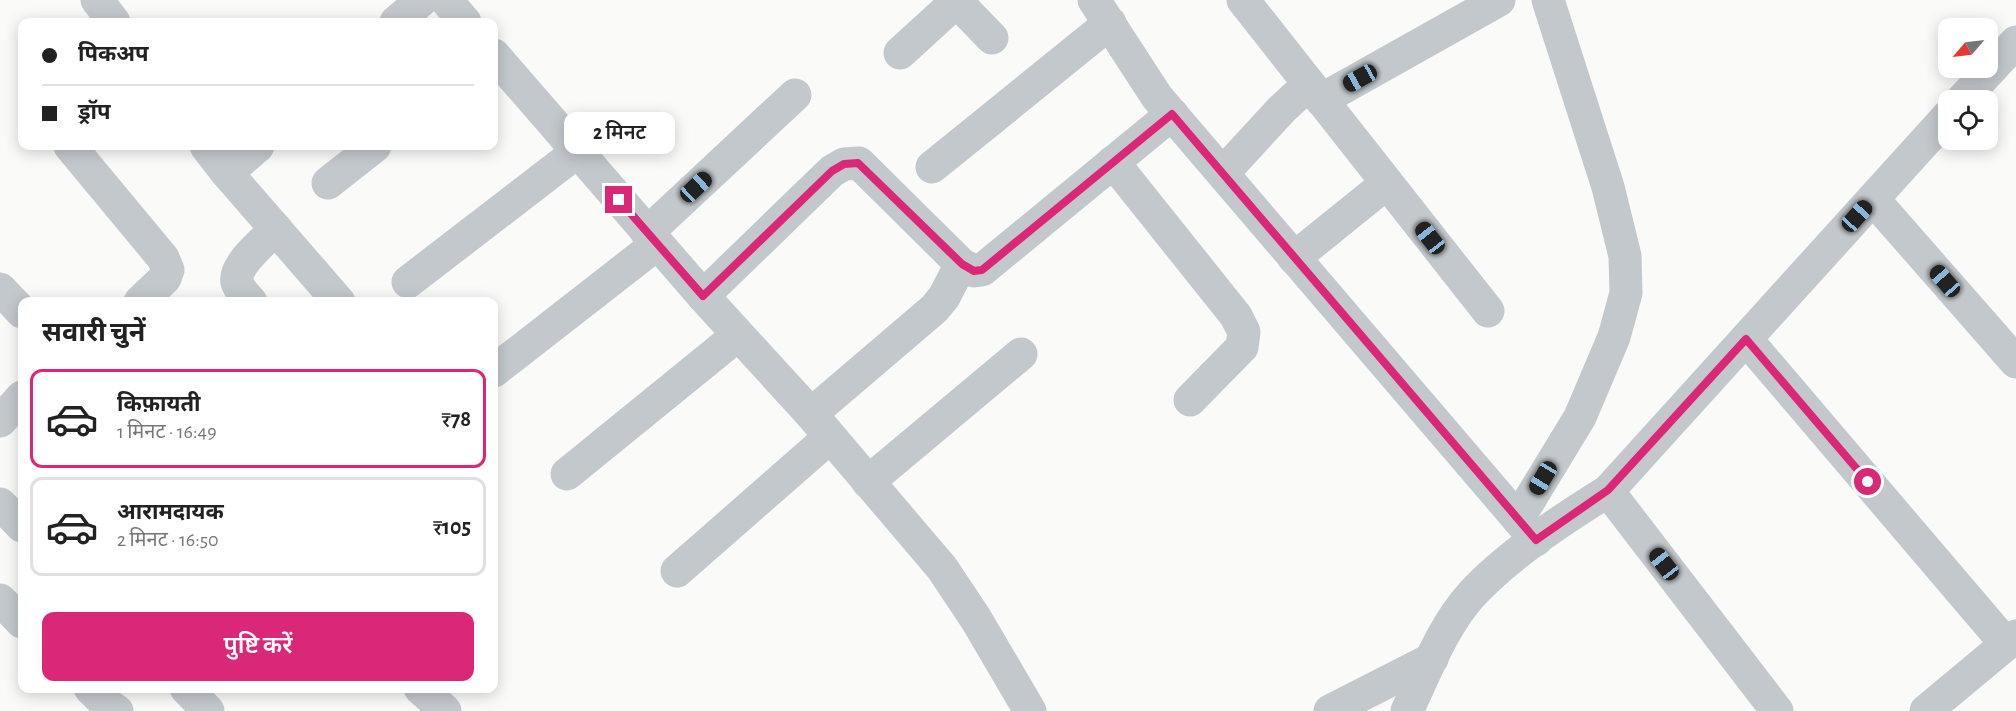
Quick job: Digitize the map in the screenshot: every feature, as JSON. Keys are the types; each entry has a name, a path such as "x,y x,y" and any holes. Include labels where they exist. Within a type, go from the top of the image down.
{"street":[{"path":"401,18 422,0"},
{"path":"446,0 462,18"},
{"path":"1243,0 1488,311"},
{"path":"1222,173 1281,110 1498,0"},
{"path":"1407,711 1444,634 1471,595 1507,563 1527,530 1580,417 1614,337 1626,293 1624,256 1608,188 1548,0"},
{"path":"900,53 958,1 992,38"},
{"path":"932,167 1102,12 1157,97 1527,530"},
{"path":"1971,90 2016,42"},
{"path":"498,60 703,296 821,426 942,568 976,619 1030,711"},
{"path":"498,368 652,238 795,95"},
{"path":"703,296 832,171 844,164 858,163 962,264 974,271 982,270 1172,114"},
{"path":"1527,530 1608,490 1938,127"},
{"path":"73,150 163,258 168,270 165,278 145,297"},
{"path":"209,150 335,297"},
{"path":"227,173 253,150"},
{"path":"328,183 370,150"},
{"path":"408,282 577,152"},
{"path":"1113,162 1236,316 1244,332 1242,347 1190,400"},
{"path":"1294,258 1387,183"},
{"path":"1873,199 2016,362"},
{"path":"247,297 236,281 238,269 276,229"},
{"path":"677,571 934,309 944,297 962,264"},
{"path":"0,289 18,308"},
{"path":"567,474 738,335"},
{"path":"1746,339 2011,640 1926,711"},
{"path":"868,482 1021,354"},
{"path":"0,421 18,401"},
{"path":"1608,490 1777,711"},
{"path":"0,504 18,522"},
{"path":"0,600 18,618"},
{"path":"1330,711 1432,659"},
{"path":"191,693 208,711"},
{"path":"425,693 445,711"}],"route":[{"path":"619,200 703,296 832,171 844,164 858,163 962,264 974,271 982,270 1172,114 1536,540 1608,490 1746,339 1868,482"}]}
